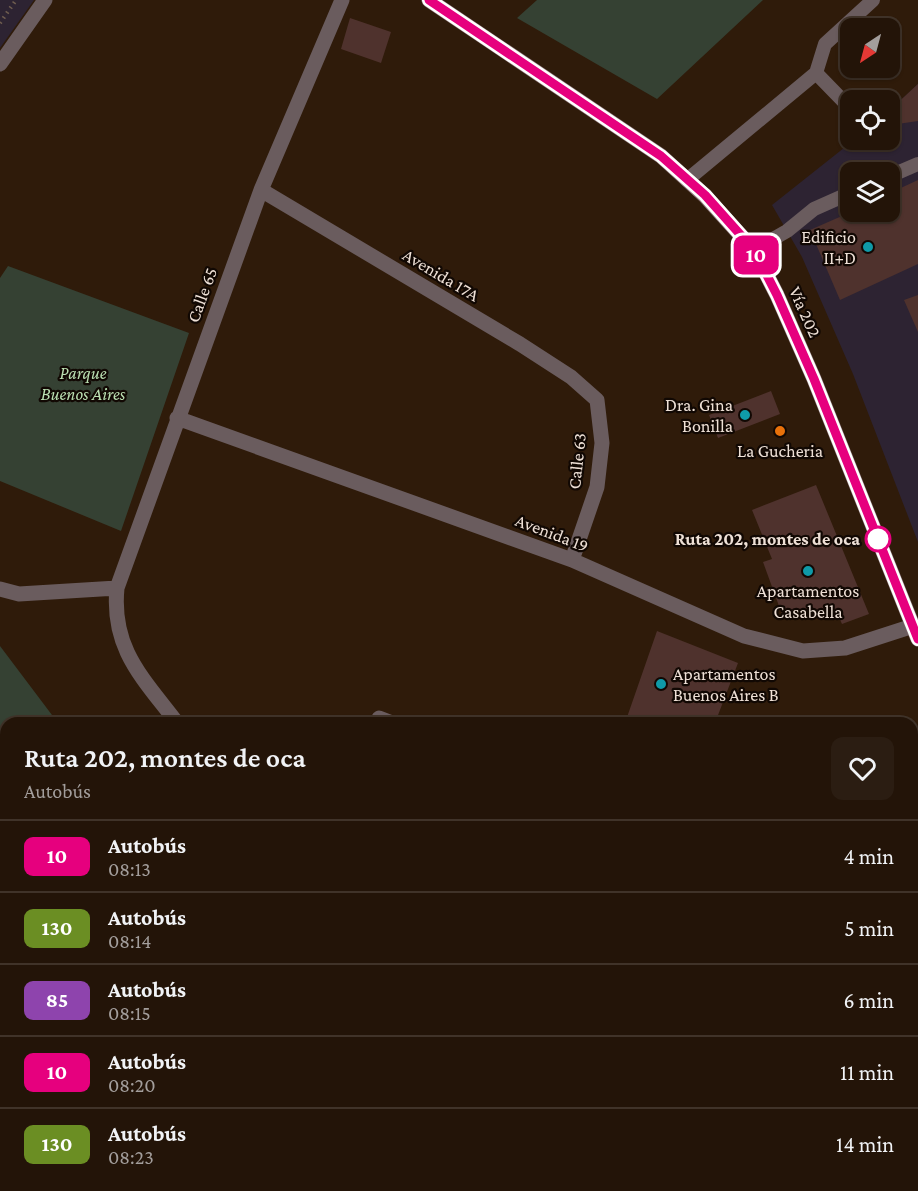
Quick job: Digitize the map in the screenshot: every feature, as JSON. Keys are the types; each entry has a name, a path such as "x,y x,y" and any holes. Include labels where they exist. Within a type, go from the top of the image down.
{"main road":[{"name":"Vía 202","path":"429,0 661,156 705,195 754,250 777,295 814,379 915,633"}],"street":[{"path":"0,64 45,0"},
{"name":"Calle 65","path":"172,717 125,654 115,609 117,588 261,190 342,0"},
{"name":"Avenida 17A","path":"261,190 520,344 571,377 597,400"},
{"name":"Calle 63","path":"572,560 597,487 602,443 597,400"},
{"name":"Avenida 19","path":"177,418 572,560 744,636 803,651 845,648 915,633"},
{"path":"0,589 19,594 117,588"}],"lane":[{"path":"687,180 816,73 825,44 873,0"},
{"path":"816,73 840,98"},
{"path":"900,172 918,164"},
{"path":"754,250 787,231 814,209 840,197"}],"path":[{"path":"0,23 16,0"}],"shaded area":[{"path":"0,0 34,0 0,48"},
{"path":"918,84 918,542 853,374 802,257 772,205 841,150 900,150 900,101"},
{"path":"0,686 5,717 0,717"}],"green space":[{"path":"537,0 763,0 657,99 517,18"},
{"name":"Parque Buenos Aires","path":"8,266 189,333 121,531 0,481 0,278"},
{"path":"0,646 53,717 0,717"}],"building":[{"path":"350,18 391,32 381,63 341,49"},
{"path":"918,84 918,121 900,124 900,101"},
{"name":"Edificio II+D","path":"918,180 918,264 840,300 810,230 840,217 840,222 900,222 900,188"},
{"path":"918,295 918,332 904,300"},
{"name":"Dra. Gina Bonilla","path":"771,391 780,414 718,438 709,415"},
{"path":"816,485 869,614 842,624 836,611 813,619 783,617 763,562 772,559 752,510"},
{"path":"657,631 738,663 717,717 627,717"}],"bus line":[{"name":"10","path":"429,0 661,156 705,195 754,250 777,295 814,379 918,639"}],"place":[{"name":"Edificio II+D","path":"868,247"},
{"name":"Dra. Gina Bonilla","path":"745,415"},
{"name":"La Gucheria","path":"780,431"},
{"name":"Ruta 202, montes de oca","path":"878,539"},
{"name":"Apartamentos Casabella","path":"808,571"},
{"name":"Apartamentos Buenos Aires B","path":"661,684"}]}
